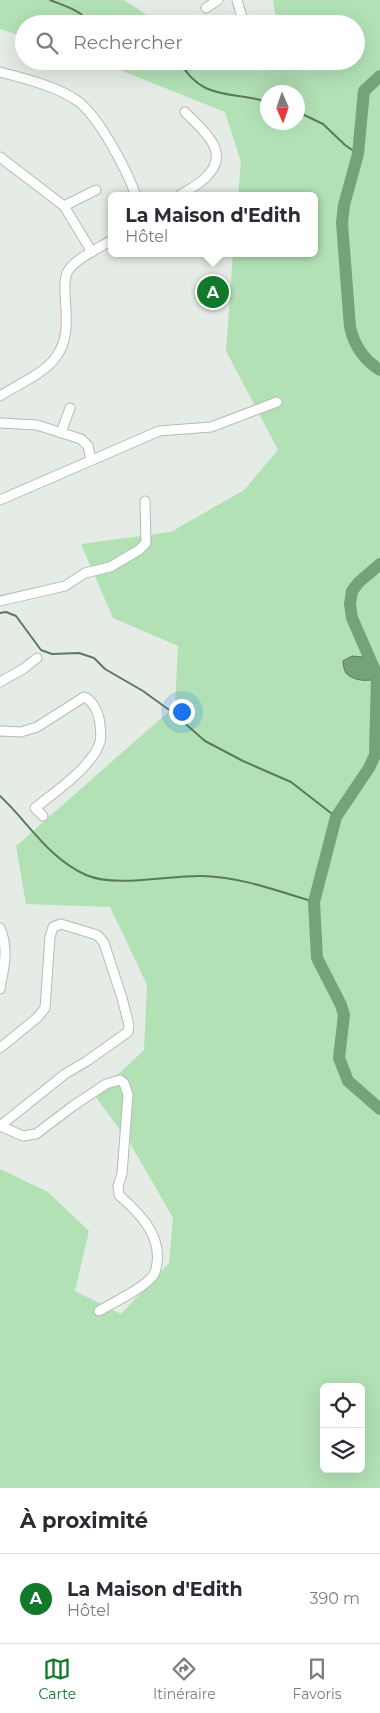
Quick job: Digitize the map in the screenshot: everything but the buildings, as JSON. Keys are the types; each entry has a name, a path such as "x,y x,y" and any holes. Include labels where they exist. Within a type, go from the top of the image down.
{"street":[{"path":"206,8 218,0"},
{"path":"238,0 242,15"},
{"path":"0,72 66,94 86,108 105,134 135,192"},
{"path":"184,192 207,176 215,164 216,156 216,148 209,137 185,112"},
{"path":"0,157 64,206 92,252"},
{"path":"64,206 96,190"},
{"path":"0,396 45,368 60,351 65,340 67,323 65,283 67,271 82,258 108,242"},
{"path":"0,500 159,431 211,427 277,402"},
{"path":"61,433 70,408"},
{"path":"0,423 37,425 85,442 88,446 90,460"},
{"path":"0,601 65,586 85,573 110,567 139,550 146,543 145,501"},
{"path":"0,682 23,669 37,658"},
{"path":"0,730 21,732 37,727 84,697 90,699 98,714 100,741 92,757 36,808 43,816"},
{"path":"0,1048 42,1013 45,1008 50,937 53,927 61,924 97,934 104,943 122,998 129,1025 128,1032 87,1061 64,1074 0,1126 23,1136 36,1134 106,1084 120,1080 124,1083 128,1096 122,1174 118,1186 119,1195 134,1208 152,1233 158,1248 157,1260 155,1274 148,1281 99,1311"},
{"path":"0,928 5,943 6,956 0,989"}],"shaded area":[{"path":"0,0 124,0 147,15 15,15 15,34 0,29"},
{"path":"273,0 380,0 380,1488 0,1488 0,1169 48,1192 89,1231 75,1291 121,1314 169,1263 173,1218 131,1145 95,1096 144,1050 147,985 110,907 26,904 16,846 175,706 178,646 113,618 81,544 171,532 244,490 278,450 226,351 233,257 318,257 318,192 238,192 241,162 225,112 120,70 365,70 365,15 276,15"},
{"path":"352,656 363,657 377,666 380,677 372,680 363,680 349,676 343,666 343,661"}],"waterway":[{"path":"50,0 82,15"},
{"path":"185,70 207,89 260,100"},
{"path":"380,76 364,91 358,154 344,205 342,223 350,327 360,352 380,370"},
{"path":"305,115 323,124 345,145 358,154"},
{"path":"380,564 359,582 352,591 350,604 352,618 377,675 375,755 369,768 336,817 314,902 317,958 341,1005 344,1015 339,1058 348,1081 380,1109"},
{"path":"0,613 6,612 16,616 41,650 52,654 79,653 94,658 105,669 143,691 172,712 205,741 243,761 291,782 336,817"},
{"path":"0,796 50,850 73,868 86,875 112,881 189,876 217,877 259,885 314,902"}],"place":[{"name":"La Maison d'Edith","path":"213,292"}]}
